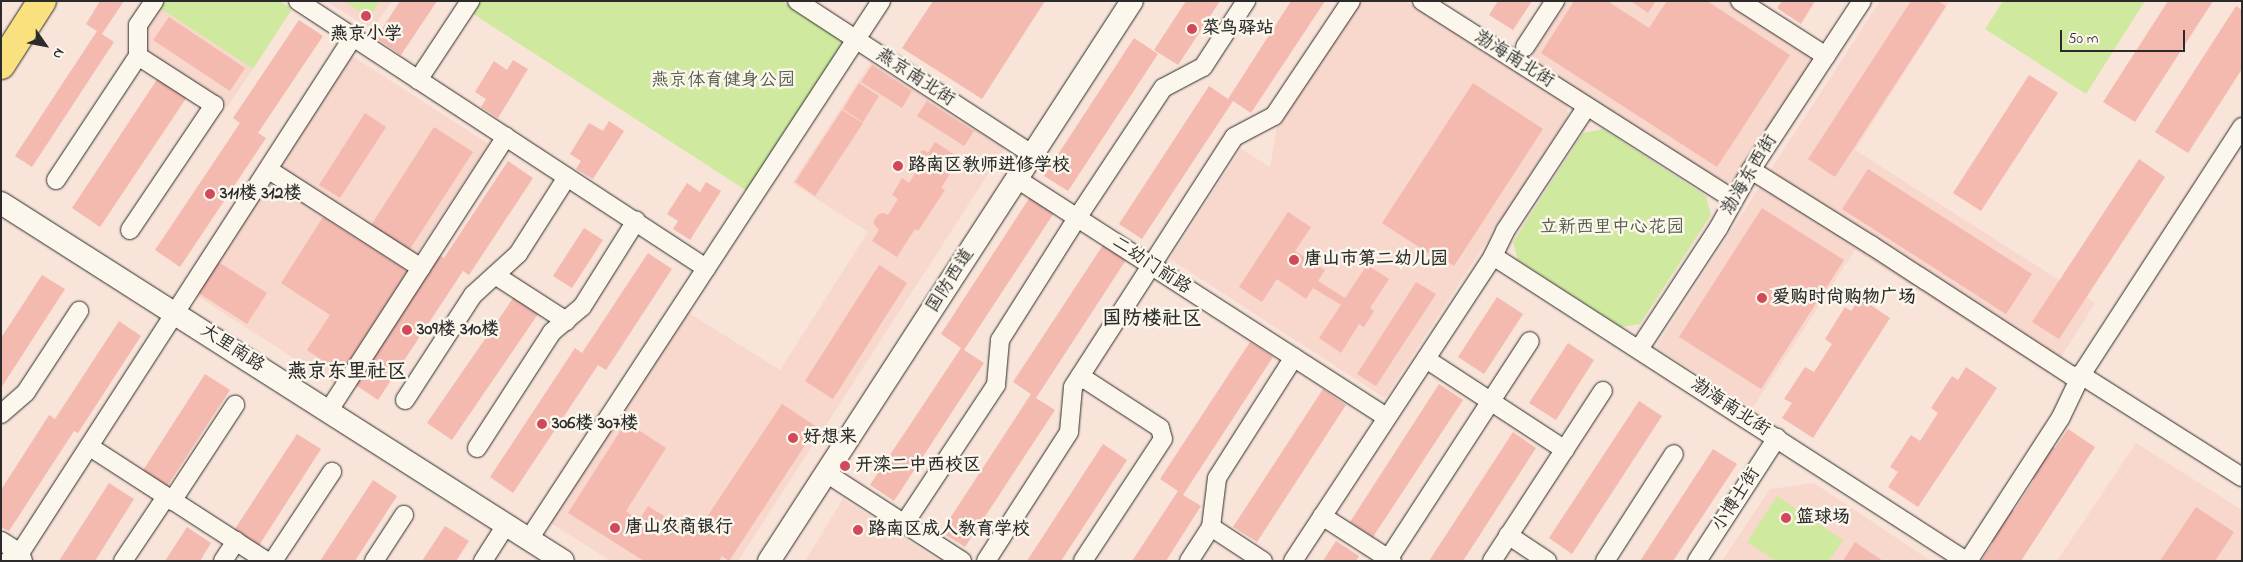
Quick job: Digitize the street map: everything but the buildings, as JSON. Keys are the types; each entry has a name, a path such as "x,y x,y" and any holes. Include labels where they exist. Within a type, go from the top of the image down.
{"main road":[{"path":"1,65 42,1"}],"street":[{"path":"56,180 138,56 138,25 154,1"},
{"path":"298,1 706,268"},
{"path":"418,80 470,1"},
{"name":"燕京南北街","path":"797,1 1033,155"},
{"path":"529,539 880,1"},
{"name":"国防西道","path":"769,561 1132,1"},
{"path":"904,524 996,384 1000,340 1077,218 1163,88 1203,67 1246,1"},
{"path":"986,561 1069,432 1073,387 1234,138 1274,116 1351,1"},
{"name":"渤海南北街","path":"1422,1 1733,199"},
{"path":"1526,47 1555,1"},
{"path":"1740,1 1826,56"},
{"name":"渤海东西街","path":"1638,349 1719,227 1751,170 1862,1"},
{"path":"1,540 17,558 354,37"},
{"path":"130,230 214,105 138,56"},
{"path":"1293,561 1493,256 1506,231 1587,106"},
{"path":"1967,561 2061,417 2081,375 2242,127"},
{"path":"331,407 506,137"},
{"path":"269,170 421,268"},
{"path":"1751,170 1871,245 2072,376 2081,375 2242,477"},
{"path":"404,400 473,294 518,254 567,176"},
{"name":"二幼门前路","path":"1017,179 1386,417"},
{"name":"大里南路","path":"1,203 563,561"},
{"path":"477,448 552,332 582,307 636,222"},
{"name":"渤海南北街","path":"1493,256 1967,561"},
{"path":"495,274 566,321"},
{"path":"1,414 26,392 79,311"},
{"path":"1322,516 1389,560 1530,341"},
{"path":"1189,561 1211,527 1217,478 1294,357"},
{"path":"1426,359 1564,450"},
{"path":"1080,376 1160,428 1163,439 1083,561"},
{"path":"1492,561 1603,391"},
{"path":"123,561 235,405"},
{"name":"小博士街","path":"1697,561 1776,438"},
{"path":"90,447 266,561"},
{"path":"1605,561 1674,454"},
{"path":"273,561 332,472"},
{"path":"826,473 962,561"},
{"path":"374,561 404,515"},
{"path":"483,561 506,525"},
{"path":"1211,527 1263,561"},
{"path":"1508,535 1547,561"},
{"path":"223,561 236,541"}],"shaded area":[{"name":"燕京小学","path":"326,1 392,1 372,30"},
{"path":"1357,1 1406,1 1567,104 1568,116 1385,398 1170,259 1241,149 1270,167 1277,126"},
{"path":"1567,1 1729,1 1816,58 1731,190 1529,60"},
{"path":"1880,1 1950,1 1855,150 2095,303 2050,374 1855,250 1752,409 1656,347"},
{"path":"158,7 253,69 227,107 144,51 145,28"},
{"path":"349,54 489,144 407,268 411,271 337,386 194,294"},
{"path":"871,62 1005,148 738,561 611,561 546,520 684,310 780,370 868,232 792,183"},
{"path":"2136,443 2242,510 2242,561 2057,561"},
{"path":"1814,483 1931,561 1722,561 1770,489"},
{"name":"路南区成人教育学校","path":"843,499 939,561 805,561"}],"green space":[{"path":"162,1 280,1 292,9 253,69 158,7"},
{"path":"344,1 380,1 369,18"},
{"name":"燕京体育健身公园","path":"476,1 782,1 844,41 747,191 470,12"},
{"path":"2003,1 2145,1 2086,94 1985,29"},
{"name":"立新西里中心花园","path":"1603,129 1706,196 1711,215 1640,324 1621,327 1518,260 1513,242 1583,133"},
{"name":"篮球场","path":"1777,496 1843,540 1829,561 1776,561 1747,542"}],"place":[{"name":"燕京小学","path":"366,16"},
{"name":"菜鸟驿站","path":"1192,29"},
{"name":"路南区教师进修学校","path":"898,166"},
{"name":"311楼 312楼","path":"210,194"},
{"name":"唐山市第二幼儿园","path":"1294,260"},
{"name":"爱购时尚购物广场","path":"1762,298"},
{"name":"309楼 310楼","path":"407,330"},
{"name":"306楼 307楼","path":"542,424"},
{"name":"好想来","path":"793,438"},
{"name":"开滦二中西校区","path":"845,466"},
{"name":"篮球场","path":"1786,518"},
{"name":"唐山农商银行","path":"615,528"},
{"name":"路南区成人教育学校","path":"858,530"}],"district":[{"name":"国防楼社区","path":"1152,319"},
{"name":"燕京东里社区","path":"347,372"}]}
